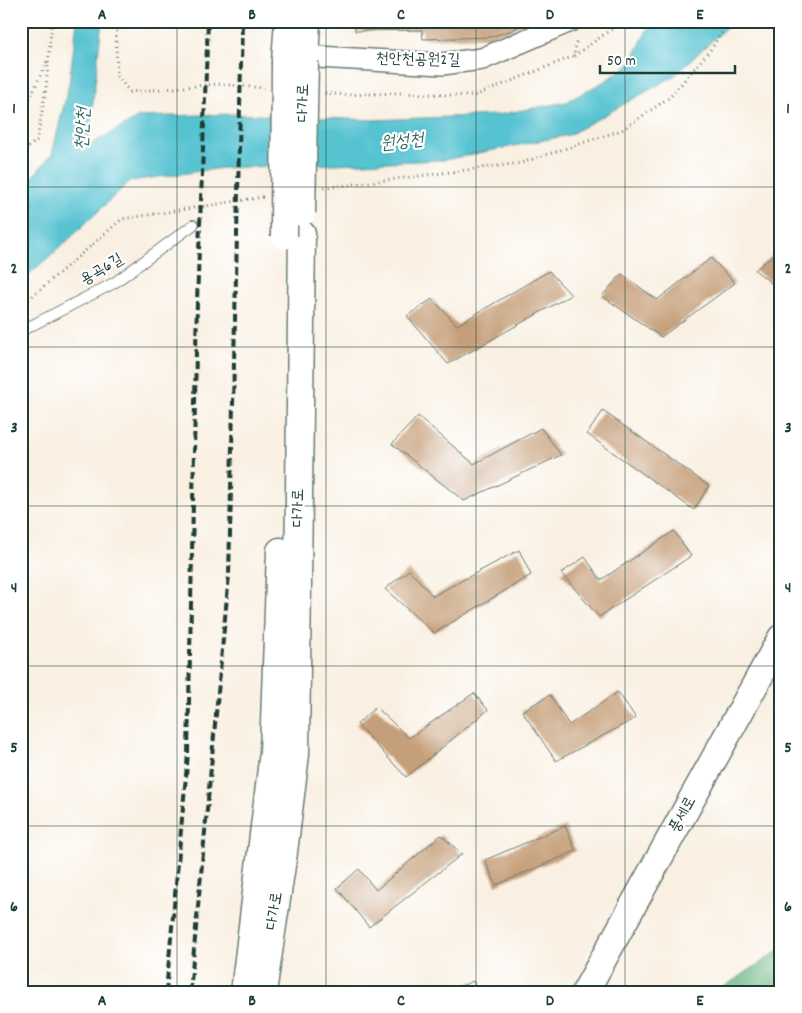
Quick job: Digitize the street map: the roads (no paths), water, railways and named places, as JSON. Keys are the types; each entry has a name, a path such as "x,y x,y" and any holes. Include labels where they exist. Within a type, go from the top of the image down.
{"street":[{"name":"다가로","path":"288,21 307,57"},
{"name":"다가로","path":"244,992 273,752 293,235 307,57 307,21"},
{"name":"천안천공원2길","path":"307,57 442,64 482,59 574,26"},
{"name":"다가로","path":"263,992 284,852 296,754 293,235"},
{"name":"풍세로","path":"585,992 770,666 781,638"}],"lane":[{"name":"용곡6길","path":"21,331 114,283 193,225"}],"water":[{"path":"77,21 102,21 88,146 139,117 233,114 373,120 497,115 566,102 605,81 629,65 652,21 733,21 674,76 569,135 444,160 223,168 130,181 64,244 21,281 21,190 52,154 69,84"}],"railway":[{"path":"166,992 188,754 197,301 208,21"},
{"path":"190,992 229,575 242,21"}],"water label":[{"name":"천안천","path":"84,129"},
{"name":"원성천","path":"402,143"}]}
